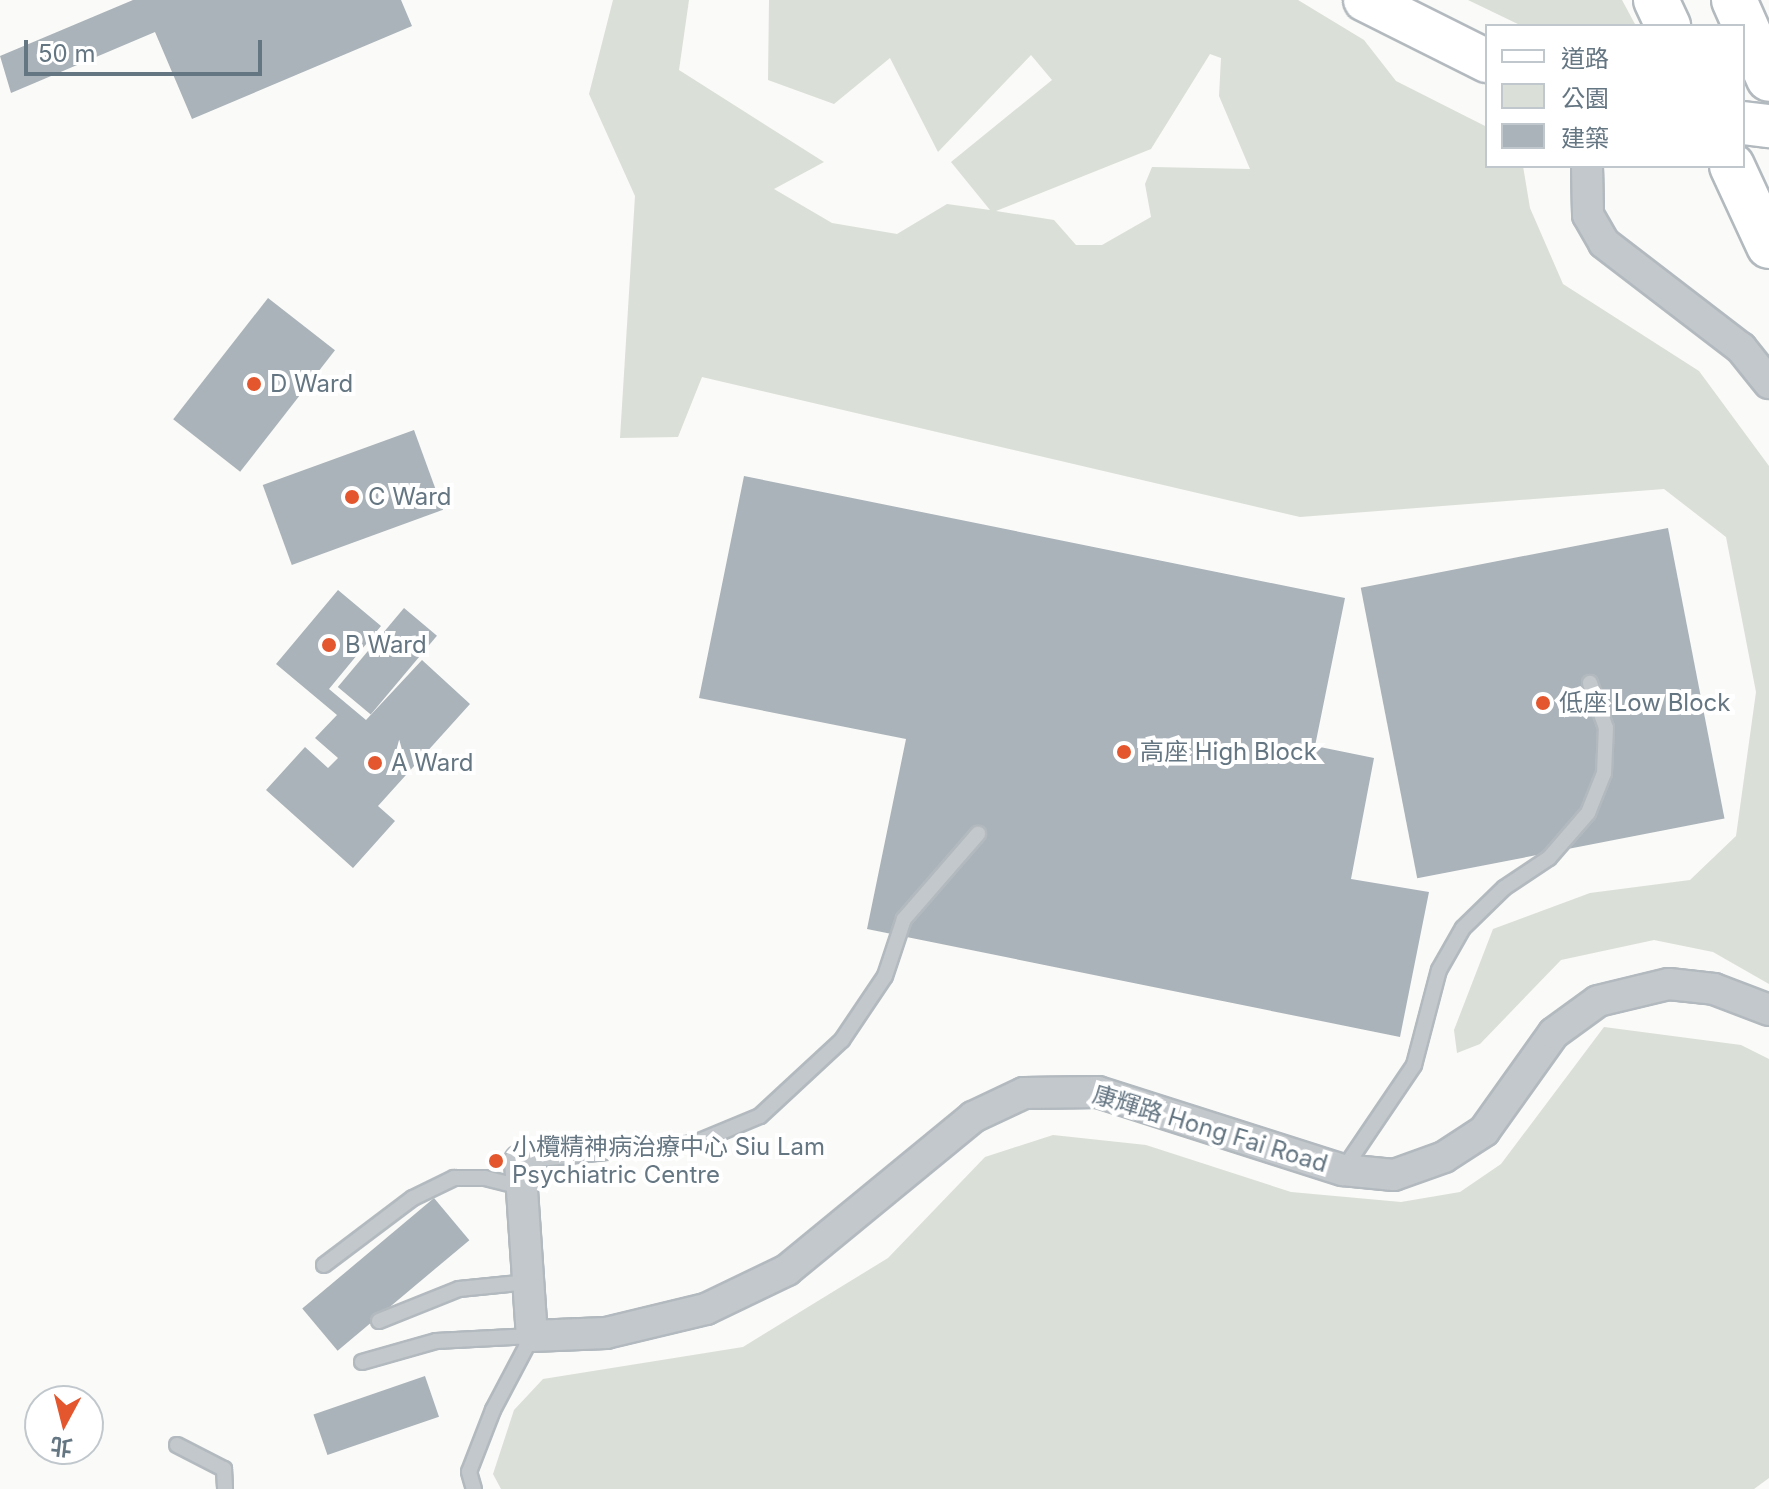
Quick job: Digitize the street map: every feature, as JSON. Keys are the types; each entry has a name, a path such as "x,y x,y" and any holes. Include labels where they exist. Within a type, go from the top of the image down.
{"highway":[{"path":"1656,0 1667,24"},
{"path":"1734,0 1745,24"},
{"path":"1745,25 1769,79"},
{"path":"1733,168 1769,246"}],"main road":[{"path":"1365,0 1485,60"},
{"path":"1745,123 1769,126"}],"street":[{"path":"1587,168 1588,215 1604,243 1741,348 1769,383"},
{"name":"康輝路 Hong Fai Road","path":"532,1336 642,1327 706,1309 760,1284 810,1254 973,1117 1024,1093 1098,1092 1343,1170 1394,1175 1465,1145 1497,1117 1554,1033 1620,992 1692,985 1735,995 1769,1010"},
{"path":"521,1174 532,1336"}],"lane":[{"path":"1343,1170 1414,1065 1439,970 1463,928 1504,888 1549,858 1588,813 1604,773 1606,728 1590,683"},
{"path":"324,1265 413,1198 454,1178 521,1174 695,1143 760,1116 842,1040 885,976 904,919 978,834"},
{"path":"379,1321 459,1289 530,1282"},
{"path":"362,1362 436,1341 532,1336"},
{"path":"474,1489 469,1472 488,1422 532,1336"},
{"path":"177,1445 224,1469 225,1489"}],"green space":[{"path":"613,0 689,0 679,70 824,162 774,189 832,223 897,234 947,204 990,210 951,162 1052,80 1031,55 938,152 890,58 834,104 768,80 769,0 1298,0 1364,40 1396,81 1485,126 1485,168 1523,168 1530,208 1563,284 1699,371 1769,466 1769,984 1713,952 1654,940 1561,960 1480,1044 1457,1053 1454,1030 1493,929 1590,893 1690,880 1736,836 1756,692 1726,537 1664,489 1300,517 702,377 678,437 620,438 635,196 589,94","holes":["1210,54 1221,58 1219,96 1250,169 1152,167 1145,184 1151,217 1102,245 1076,245 1054,220 996,211 1151,149"]},
{"path":"1468,0 1622,0 1635,24 1518,24"},
{"path":"1604,1027 1741,1045 1769,1059 1769,1478 1754,1489 501,1489 493,1474 514,1410 543,1379 743,1347 888,1258 985,1157 1053,1135 1146,1145 1291,1192 1401,1202 1460,1192 1501,1164"}],"building":[{"path":"133,0 401,0 412,26 192,119 155,32 11,93 0,56"},
{"name":"D Ward","path":"268,298 335,350 240,472 173,419"},
{"name":"C Ward","path":"414,430 443,510 292,565 263,485"},
{"name":"高座 High Block","path":"744,476 1345,598 1315,746 1374,758 1351,879 1429,892 1400,1037 867,929 906,739 699,698"},
{"name":"低座 Low Block","path":"1668,528 1724,819 1417,878 1361,588"},
{"name":"A Ward","path":"338,590 381,626 329,689 366,720 422,660 470,704 378,806 395,821 353,868 266,790 305,747 328,768 338,758 315,738 337,715 276,664"},
{"path":"404,608 437,636 371,715 338,687"},
{"path":"434,1198 469,1240 338,1351 302,1309"},
{"path":"425,1376 439,1417 327,1455 313,1414"}],"place":[{"name":"D Ward","path":"254,384"},
{"name":"C Ward","path":"352,497"},
{"name":"B Ward","path":"329,645"},
{"name":"低座 Low Block","path":"1543,703"},
{"name":"高座 High Block","path":"1124,752"},
{"name":"A Ward","path":"375,763"},
{"name":"小欖精神病治療中心 Siu Lam Psychiatric Centre","path":"496,1161"}]}
